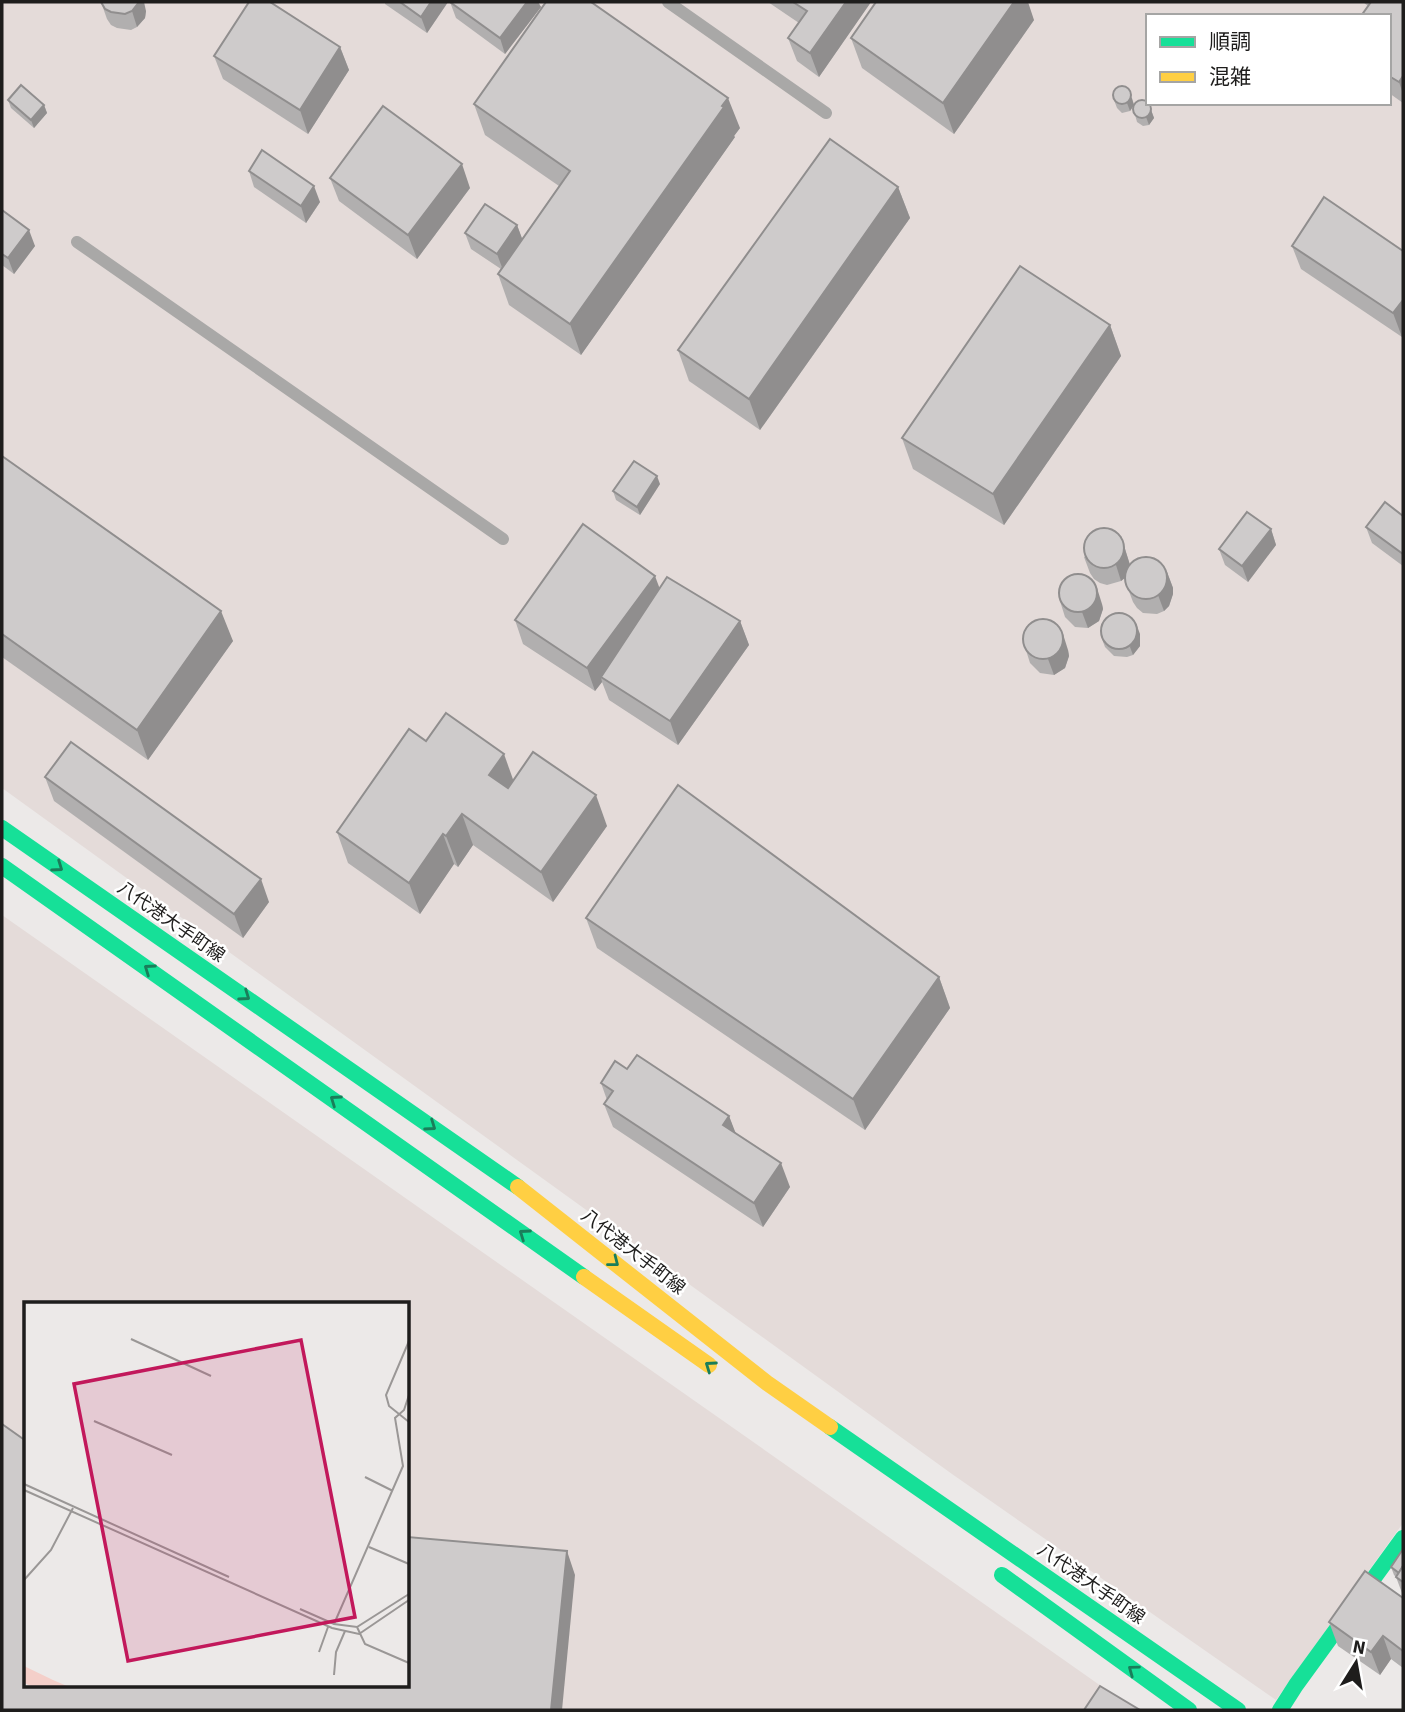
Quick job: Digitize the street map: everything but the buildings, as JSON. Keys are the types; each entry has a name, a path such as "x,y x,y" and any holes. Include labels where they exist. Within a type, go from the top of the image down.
{"main road":[{"name":"八代港大手町線","path":"2,828 522,1190 767,1382 1238,1710"},
{"path":"2,866 727,1378"},
{"path":"1280,1710 1403,1538"},
{"path":"986,1563 1189,1710"}],"lane":[{"path":"668,2 826,113"},
{"path":"77,242 503,539"}],"shaded area":[{"path":"2,2 1403,2 1403,1523 1276,1700 952,1474 2,788"},
{"path":"2,915 1101,1686 1083,1710 2,1710"}],"traffic: fast":[{"path":"2,828 518,1187"},
{"path":"2,866 584,1277"},
{"path":"830,1427 1238,1710"},
{"path":"1280,1710 1403,1538"},
{"path":"1002,1575 1189,1710"}],"traffic: slow":[{"path":"518,1187 767,1383 830,1427"},
{"path":"584,1277 709,1365"}]}
